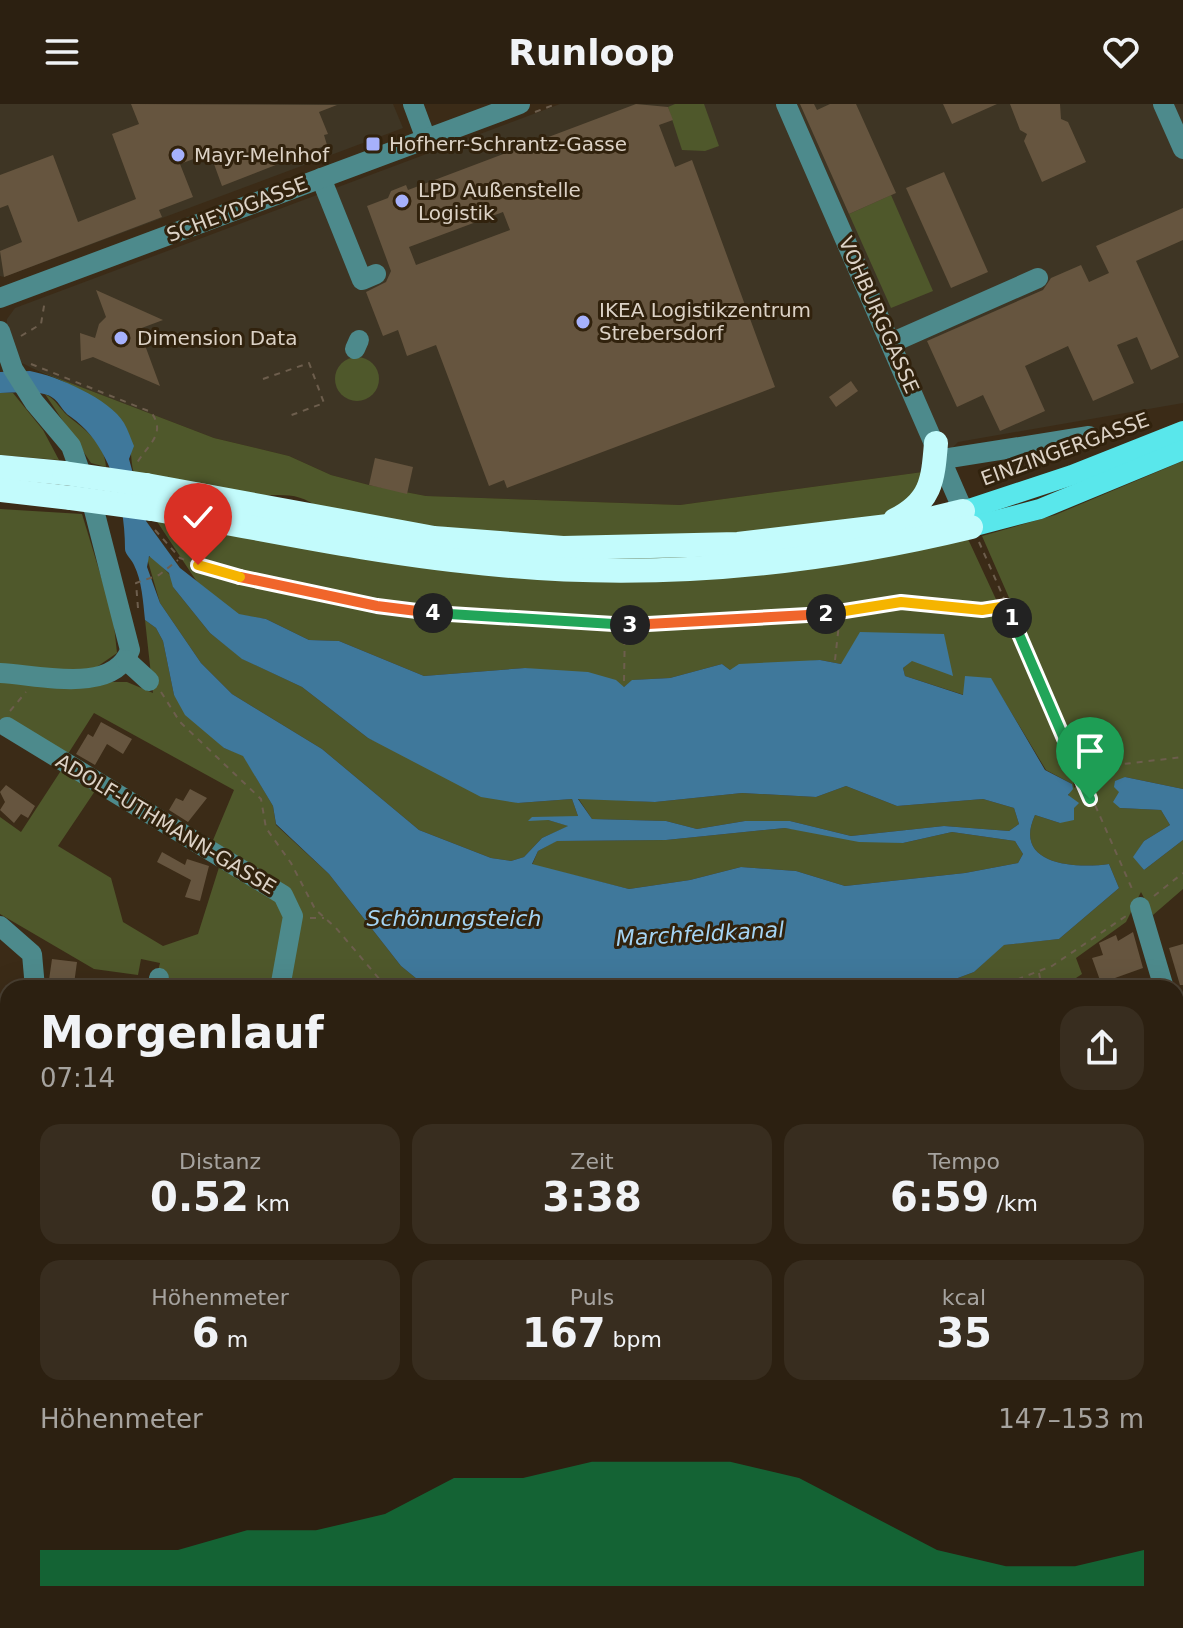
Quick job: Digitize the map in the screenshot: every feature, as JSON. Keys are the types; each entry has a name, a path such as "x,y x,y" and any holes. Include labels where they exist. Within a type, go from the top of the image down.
{"highway":[{"path":"885,525 914,510 927,497 939,451"},
{"path":"0,467 64,473 146,496 417,556 593,570 686,569 765,562 890,545 970,525"},
{"path":"0,490 71,498 146,496 395,532 526,547 711,546 885,525 970,525"},
{"path":"0,501 37,495"}],"main road":[{"name":"EINZINGERGASSE","path":"970,525 1072,475 1183,431"},
{"path":"970,525 1004,521 1050,506 1183,450"}],"street":[{"path":"413,104 426,139"},
{"name":"SCHEYDGASSE","path":"0,298 520,104"},
{"name":"VOHBURGGASSE","path":"786,104 970,525"},
{"path":"1172,113 1183,149"},
{"path":"321,178 362,280 376,274"},
{"path":"891,343 1038,278"},
{"path":"0,673 92,679 114,673 126,660 130,640 94,510 71,446 34,402 5,348"},
{"path":"939,451 1089,436"},
{"path":"126,660 152,682"},
{"name":"ADOLF-UTHMANN-GASSE","path":"7,727 283,895 293,916 281,980"},
{"path":"1140,907 1162,980"},
{"path":"0,926 32,954 34,980"}],"path":[{"path":"5,348 42,369 151,412 158,426 146,496 180,558 280,587 416,612 625,625 779,614 840,614 901,602 982,610 1007,606"},
{"path":"263,379 309,363 324,403 289,416"},
{"path":"970,525 1140,907"},
{"path":"139,581 166,570 180,558"},
{"path":"835,660 840,614"},
{"path":"624,681 625,625"},
{"path":"7,727 11,708 39,675"},
{"path":"152,682 180,722 261,799 266,828 291,863 315,909 336,928 380,980"},
{"path":"1075,760 1115,765 1183,757"},
{"path":"1017,980 1039,972 1140,907 1183,873"},
{"path":"1039,972 1040,980"}],"shaded area":[{"path":"0,104 393,104 403,128 4,277 0,276"},
{"path":"560,104 1183,104 1183,403 958,442 930,471 680,505 426,496 331,475 289,456 214,438 34,369 22,363 7,335 7,319 15,308"}],"green space":[{"path":"675,104 704,104 719,146 705,151 682,150 668,107"},
{"path":"891,195 933,291 891,308 849,214"},
{"path":"357,357 372,364 379,379 372,394 357,401 342,394 335,379 342,364"},
{"path":"34,369 214,438 289,456 331,475 426,496 680,505 930,471 903,511 757,533 611,538 538,535 392,521 319,509 311,502 293,496 216,493 134,473 125,433 105,408 78,389"},
{"path":"0,393 13,393 43,430 59,460 0,455"},
{"path":"45,394 93,437 102,451 106,467 91,463"},
{"path":"1183,461 1183,789 1125,777 1119,792 1120,808 1161,810 1170,825 1144,841 1134,857 1144,870 1183,840 1183,889 1153,915 1141,892 1126,922 1076,958 1082,974 1073,980 952,980 974,972 1003,945 1059,939 1119,888 1109,864 1065,864 1039,854 1032,844 1030,832 1035,815 1060,823 1072,784 1046,770 991,679 964,695 905,676 903,668 943,634 841,664 820,660 730,670 722,664 670,678 633,680 624,687 525,668 424,676 339,641 309,640 266,619 239,615 197,582 156,520 371,560 968,539 1070,759 1074,788 1087,776 982,536 1055,515"},
{"path":"0,509 82,514 113,616 117,653 88,673 0,667"},
{"path":"152,556 173,578 173,587 210,633 243,659 302,687 368,738 518,803 572,799 578,816 548,820 569,826 542,838 524,857 511,861 491,858 419,830 322,749 232,694 201,663 160,603 147,558"},
{"path":"145,620 156,628 163,641 174,695 224,748 243,755 273,806 276,825 329,874 401,966 418,980 177,980 157,975 160,963 141,959 138,975 94,969 0,914 0,817 21,832 62,769 97,788 58,846 111,878 123,922 163,946 198,934 221,861 211,845 234,790 94,713 66,757 0,719 0,682 127,682 153,693"},
{"path":"846,786 897,806 983,799 1014,808 1019,824 1009,831 944,826 851,836 790,821 745,821 697,829 666,821 592,819 578,798 655,802 742,793 816,797"},
{"path":"785,828 903,843 952,832 1015,841 1023,854 1018,863 965,873 845,886 796,871 741,867 690,880 629,889 532,865 538,851 556,841 666,840"}],"water":[{"name":"Schönungsteich","path":"30,371 82,390 117,414 134,446 129,459 146,521 180,568 239,614 266,619 309,640 339,641 424,676 525,668 588,672 616,680 624,687 632,680 670,678 722,664 730,670 739,664 820,660 841,664 860,632 944,634 953,676 912,661 903,668 905,676 963,695 965,676 991,678 1045,770 1072,784 1073,789 1068,795 1079,803 1074,808 1074,820 1060,823 1035,815 1030,832 1032,844 1039,854 1065,864 1109,864 1119,888 1059,939 1004,945 974,972 952,980 418,980 401,966 329,874 276,824 273,806 243,756 224,748 185,715 174,695 163,641 156,628 145,620 139,578 125,551 118,494 106,459 96,443 53,398 44,394 0,393 0,372","holes":["149,556 169,573 173,587 210,633 242,659 302,687 368,738 481,797 518,803 572,799 578,816 532,817 528,821 548,820 568,826 542,838 524,857 511,861 491,858 419,830 322,749 232,694 201,663 160,603 147,567","846,786 897,806 983,799 1014,808 1019,824 1009,831 944,826 851,836 790,821 745,821 697,829 666,821 592,819 578,799 655,802 742,793 816,797","785,828 859,842 903,843 952,832 1015,841 1023,854 1018,863 965,873 845,886 796,871 741,867 690,880 629,889 532,864 538,851 557,841 666,840"]},
{"path":"1125,777 1183,789 1183,840 1144,870 1133,857 1144,841 1170,825 1161,810 1120,808 1113,802 1119,792 1114,787 1115,781"}],"building":[{"path":"131,104 337,105 319,112 328,134 324,135 327,145 222,186 210,153 180,164 193,197 159,210 162,217 4,277 0,251 22,242 8,205 0,208 0,175 53,155 78,222 136,199 112,134 139,124"},
{"name":"IKEA Logistikzentrum Strebersdorf","path":"636,104 668,107 673,120 659,125 675,167 692,160 775,387 507,488 504,480 489,486 436,345 407,356 398,330 383,336 366,292 386,282 391,271 367,206 388,198 391,191 406,185 408,190","holes":["503,212 510,230 416,265 409,247"]},
{"path":"800,104 814,104 817,110 830,104 856,104 896,193 849,214"},
{"path":"943,104 997,104 952,124"},
{"path":"1010,104 1060,104 1061,119 1068,122 1086,162 1042,182 1024,141 1027,134 1020,130"},
{"path":"944,172 988,272 951,288 906,188"},
{"path":"1183,208 1183,240 1136,261 1179,357 1151,370 1137,337 1117,345 1134,383 1093,401 1068,346 1025,366 1045,411 1000,431 983,395 957,407 927,341 1043,290 1051,278 1081,265 1089,282 1109,273 1096,246"},
{"name":"Dimension Data","path":"96,290 163,320 139,329 160,386 93,357 81,361 80,333 95,338 99,324 106,317"},
{"path":"851,381 858,391 836,407 829,397"},
{"path":"375,458 413,467 407,494 369,485"},
{"path":"101,722 132,739 123,754 107,744 95,765 76,754 88,734 93,737"},
{"path":"6,785 35,806 28,818 21,814 14,823 0,810 5,802 0,792"},
{"path":"190,789 207,798 188,822 169,810 176,798 183,801"},
{"path":"162,852 185,865 187,859 209,866 200,901 185,897 191,880 157,862"},
{"path":"1133,932 1143,968 1109,980 1100,980 1092,958 1103,955 1099,943 1116,935 1118,941"},
{"path":"1183,944 1183,980 1179,980 1169,948"},
{"path":"52,959 77,962 75,980 49,980"}],"place":[{"name":"Hofherr-Schrantz-Gasse","path":"373,144"},
{"name":"Mayr-Melnhof","path":"178,155"},
{"name":"LPD Außenstelle Logistik","path":"402,201"},
{"name":"IKEA Logistikzentrum Strebersdorf","path":"583,322"},
{"name":"Dimension Data","path":"121,338"}],"route":[{"path":"198,565 293,590 416,612 625,625 791,613 840,614 901,602 982,610 1007,606 1090,799"}],"water label":[{"name":"Marchfeldkanal","path":"700,934"}]}
